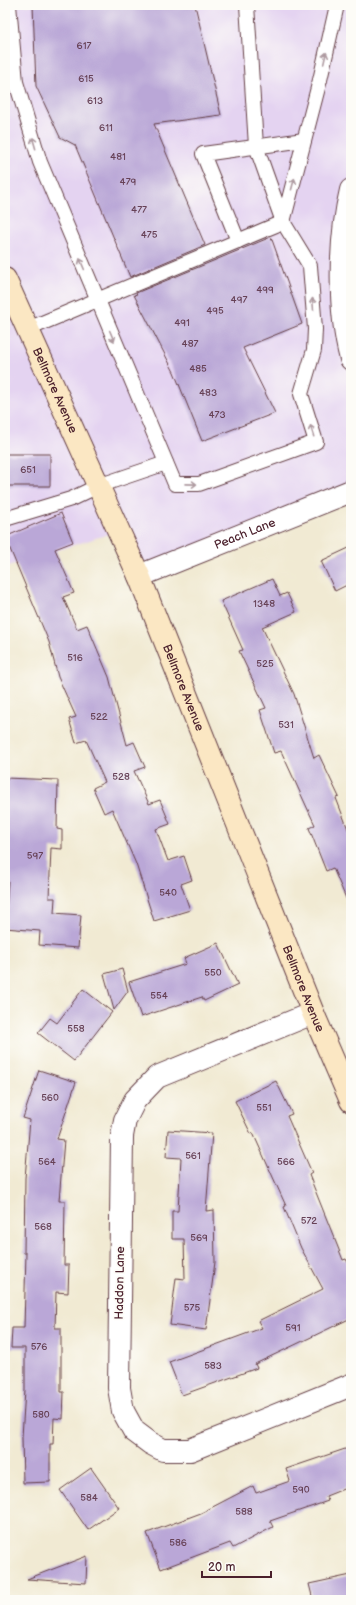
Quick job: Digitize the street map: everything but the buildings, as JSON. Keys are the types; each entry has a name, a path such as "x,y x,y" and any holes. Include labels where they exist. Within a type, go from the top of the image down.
{"main road":[{"name":"Bellmore Avenue","path":"5,278 139,576 313,1013 351,1101"}],"street":[{"path":"351,190 347,207 342,254 343,303 351,359"},
{"name":"Peach Lane","path":"139,576 351,491"},
{"name":"Haddon Lane","path":"313,1013 157,1077 135,1100 125,1120 122,1136 118,1388 123,1411 134,1431 150,1444 163,1450 190,1450 351,1385"}],"lane":[{"path":"9,5 16,82 40,162 175,484 199,484 316,442 301,394 314,350 315,329 310,266 283,222 256,146 247,5"},
{"path":"283,222 322,72 337,5"},
{"path":"238,241 203,154 304,140"},
{"path":"28,329 283,222"},
{"path":"5,519 71,499 98,486 166,462"}],"shaded area":[{"path":"5,5 351,5 351,491 139,576 118,531 5,567"}]}
